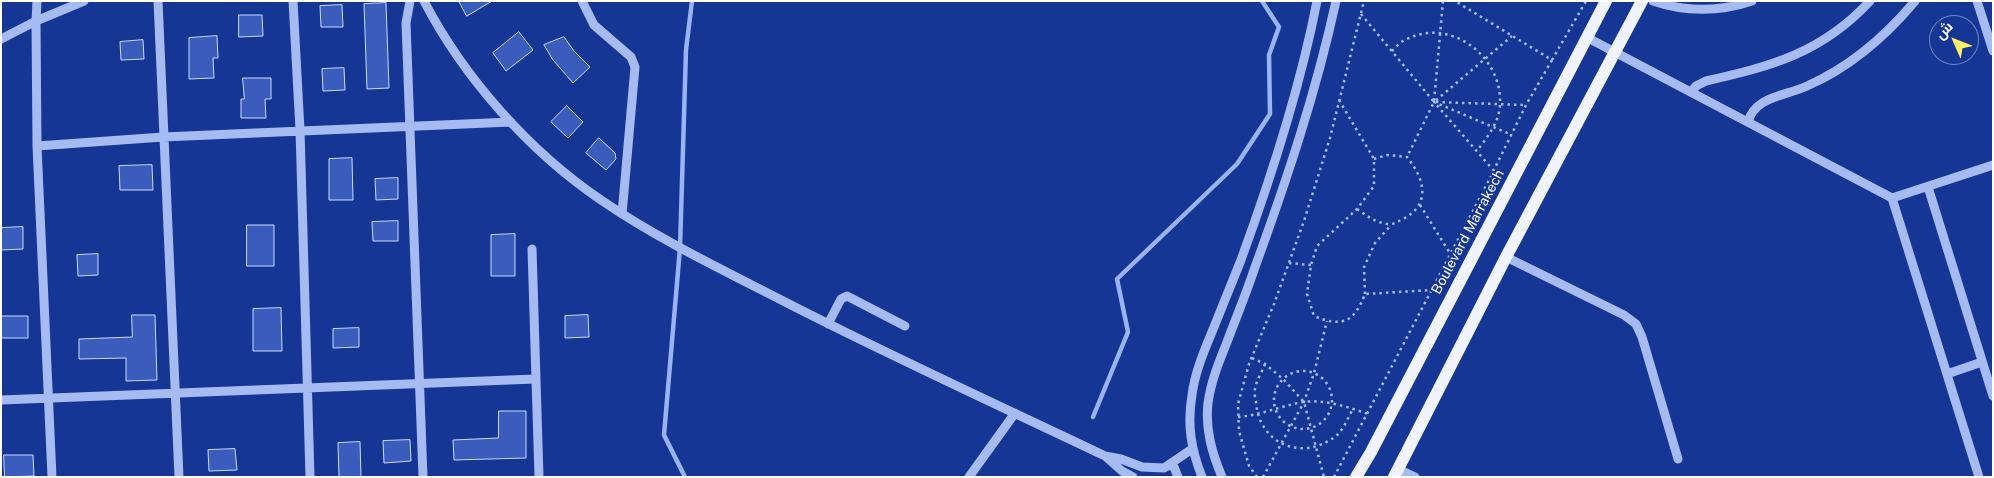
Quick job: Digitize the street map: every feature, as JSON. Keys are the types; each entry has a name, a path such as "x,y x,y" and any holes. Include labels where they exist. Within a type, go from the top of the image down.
{"main road":[{"name":"Boulevard Marrakech","path":"1356,477 1371,452 1606,1"},
{"path":"1396,473 1506,257 1642,1"}],"street":[{"path":"37,1 37,146 52,477"},
{"path":"1,39 36,21 84,1"},
{"path":"158,1 179,477"},
{"path":"293,1 300,130 310,477"},
{"path":"410,1 406,22 423,477"},
{"path":"424,1 458,58 510,122 564,173 622,214 680,248 828,324 1105,456 1121,459 1142,467 1167,467 1177,471 1178,477"},
{"path":"582,1 594,25 631,57 634,67 622,214"},
{"path":"1202,477 1192,449 1190,414 1194,380 1242,256 1270,175 1298,86 1317,1"},
{"path":"1222,477 1211,448 1208,432 1210,390 1218,362 1269,229 1294,154 1336,1"},
{"path":"1653,1 1677,8 1694,9 1729,7 1752,1"},
{"path":"1691,92 1696,86 1706,81 1777,63 1812,47 1847,23 1870,1"},
{"path":"1748,122 1754,109 1765,101 1808,86 1847,64 1883,36 1915,1"},
{"path":"1978,1 1993,51"},
{"path":"1588,38 1892,198 1993,165"},
{"path":"37,146 300,130 510,122"},
{"path":"1928,187 1993,396"},
{"path":"1892,198 1979,477"},
{"path":"532,249 534,379 539,477"},
{"path":"1506,257 1624,315 1636,324 1642,337 1678,459"},
{"path":"828,324 841,299 847,296 905,326"},
{"path":"1947,374 1982,362"},
{"path":"1,400 49,400 175,392 534,379"},
{"path":"969,477 1015,413"},
{"path":"1158,477 1167,467 1192,449"},
{"path":"1105,456 1122,471 1133,477"},
{"path":"1396,473 1416,477"}],"path":[{"path":"1257,477 1249,466 1238,431 1238,404 1252,358 1289,263 1310,202 1339,100 1364,1"},
{"path":"1407,157 1434,102 1444,1"},
{"path":"1455,1 1552,60"},
{"path":"1334,477 1494,171 1526,105 1586,1"},
{"path":"1361,14 1494,171"},
{"path":"1392,51 1406,39 1421,34 1440,34 1465,41 1472,45 1485,59 1498,79 1500,104 1494,127 1477,151"},
{"path":"1434,102 1512,36"},
{"path":"1339,100 1374,159 1374,186 1357,209 1317,246 1311,264 1307,294 1314,316 1327,321 1345,321 1358,312 1365,294 1364,267 1375,243 1391,225 1411,215 1420,204 1423,188 1417,170 1407,157 1387,155 1374,159"},
{"path":"1434,102 1526,105"},
{"path":"1434,102 1512,135"},
{"path":"1420,204 1450,255"},
{"path":"1357,209 1376,222 1391,225"},
{"path":"1289,263 1311,264"},
{"path":"1365,294 1432,290"},
{"path":"1263,477 1304,402 1314,373 1327,321"},
{"path":"1252,358 1265,364 1283,379 1304,402 1324,477"},
{"path":"1265,364 1255,390 1256,415 1265,432 1282,444 1298,449 1316,447 1338,434 1353,409"},
{"path":"1299,371 1314,373 1326,383 1332,396 1331,404 1325,418 1320,423 1311,428 1298,429 1291,427 1279,417 1275,410 1274,396 1276,389 1283,379 1292,373 1299,371"},
{"path":"1238,417 1256,415 1304,402 1331,404 1368,414"}],"building":[{"path":"459,1 492,1 467,16"},
{"path":"386,3 389,88 367,89 364,4"},
{"path":"342,5 343,27 321,27 320,6"},
{"path":"239,15 262,15 263,36 239,37"},
{"path":"519,32 533,50 506,71 493,53"},
{"path":"217,36 218,58 213,58 214,78 189,79 189,38"},
{"path":"564,37 574,51 590,67 573,83 553,60 544,45"},
{"path":"143,40 144,59 121,60 120,42"},
{"path":"344,68 345,90 323,91 322,69"},
{"path":"243,78 271,78 271,99 265,99 266,118 241,118 241,99 244,99"},
{"path":"567,106 583,122 568,138 551,122"},
{"path":"599,138 615,153 616,159 606,170 586,153"},
{"path":"352,158 353,200 329,200 329,159"},
{"path":"152,165 153,190 120,190 119,166"},
{"path":"398,178 398,199 376,200 375,179"},
{"path":"398,221 398,241 373,241 372,222"},
{"path":"247,225 274,225 274,266 247,266"},
{"path":"23,227 23,249 1,250 1,228"},
{"path":"515,234 515,276 491,276 491,235"},
{"path":"98,254 98,275 78,276 77,255"},
{"path":"281,308 282,351 253,351 253,309"},
{"path":"132,315 155,315 157,380 126,381 126,358 79,359 79,339 132,337"},
{"path":"588,315 589,337 565,338 565,316"},
{"path":"1,316 28,316 28,338 1,338"},
{"path":"359,328 359,347 333,348 333,329"},
{"path":"499,411 526,411 526,458 454,460 453,440 498,438"},
{"path":"410,440 411,461 384,463 383,441"},
{"path":"360,442 361,477 339,477 338,443"},
{"path":"235,449 237,470 209,471 208,450"},
{"path":"4,455 33,455 34,476 5,477"}],"waterway":[{"path":"685,477 664,435 680,248 686,50 692,1"},
{"path":"1093,417 1128,332 1117,279 1237,164 1270,114 1269,55 1279,27 1262,1"}]}
